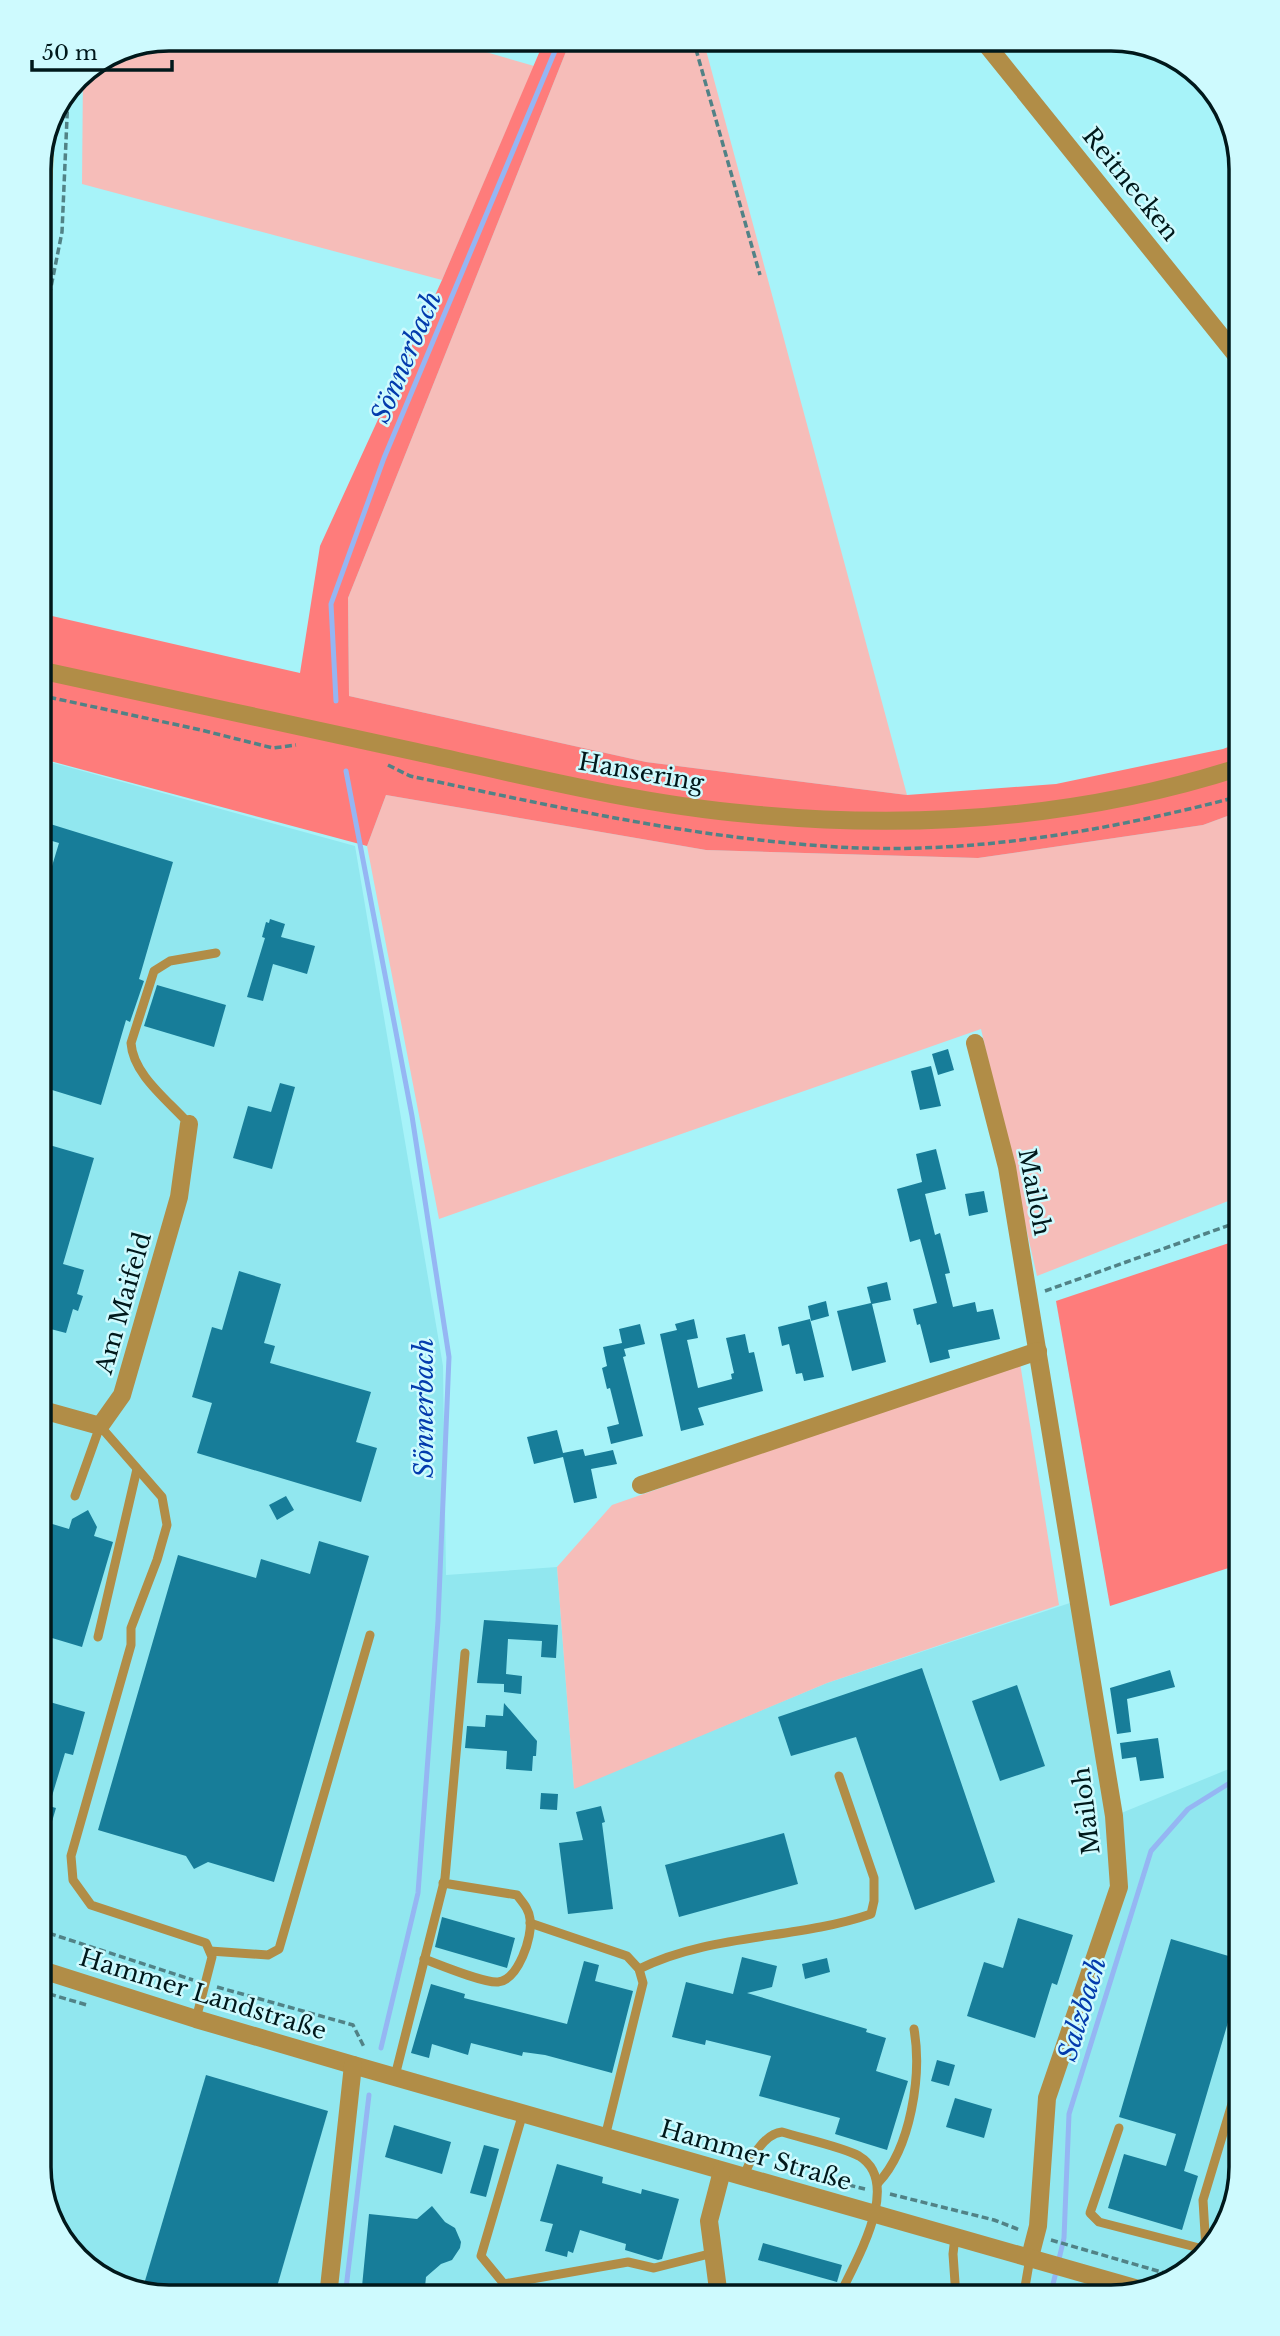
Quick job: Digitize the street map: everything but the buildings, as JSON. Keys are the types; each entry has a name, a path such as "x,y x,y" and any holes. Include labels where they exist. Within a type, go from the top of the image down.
{"street":[{"name":"Reitnecken","path":"992,51 1229,346"},
{"name":"Hansering","path":"51,673 574,786 747,814 854,821 920,821 1001,816 1082,805 1161,790 1229,771"},
{"name":"Mailoh","path":"975,1043 1007,1167 1029,1295 1114,1816 1119,1887 1047,2098 1038,2227 1041,2238 1036,2259"},
{"name":"Am Maifeld","path":"100,1426 122,1395 179,1197 190,1124"},
{"path":"641,1485 1038,1351"},
{"path":"51,1412 100,1426"},
{"name":"Hammer Landstraße","path":"51,1973 353,2065"},
{"path":"329,2285 353,2065"},
{"name":"Hammer Straße","path":"353,2065 1122,2284"},
{"path":"717,2285 709,2221 722,2171"}],"lane":[{"path":"190,1124 146,1077 132,1055 131,1043 154,971 170,961 216,953"},
{"path":"75,1496 100,1426 162,1497 167,1525 157,1560 131,1628 131,1645 71,1856 73,1880 92,1905 206,1943 212,1957 196,2019"},
{"path":"98,1637 138,1469"},
{"path":"210,1951 268,1955 279,1949 343,1737 370,1635"},
{"path":"395,2077 443,1883 465,1653"},
{"path":"639,1969 695,1948 814,1929 871,1914 874,1878 839,1776"},
{"path":"424,1959 493,1982 506,1981 515,1973 529,1937 527,1908 517,1895 443,1883"},
{"path":"530,1923 627,1956 639,1969 643,1983 605,2137"},
{"path":"845,2285 866,2239 874,2214 878,2187 890,2171 915,2097 918,2062 914,2029"},
{"path":"523,2113 481,2256 504,2284 628,2262 654,2268 713,2253"},
{"path":"1205,2238 1203,2200 1229,2114"},
{"path":"1119,2128 1090,2213 1099,2222 1197,2248"},
{"path":"744,2177 748,2164 768,2138 776,2132 782,2132 858,2155 869,2165 878,2187"},
{"path":"955,2237 953,2254 955,2285"},
{"path":"1026,2285 1036,2259"}],"path":[{"path":"696,51 760,275"},
{"path":"1029,1295 1229,1225"},
{"path":"51,1934 206,1984 353,2025 368,2053"},
{"path":"825,2179 878,2187 1163,2273"}],"shaded area":[{"path":"482,51 534,66 442,280 82,184 83,88 103,71 146,53"},
{"path":"540,51 566,51 348,598 349,696 646,762 907,795 1056,784 1229,747 1229,815 1203,825 978,858 706,850 386,795 367,846 51,761 51,616 300,673 320,546 442,280"},
{"path":"566,51 706,51 907,795 646,762 349,696 348,598"},
{"path":"51,762 355,846 443,1366 446,1575 557,1567 574,1788 827,1683 1079,1600 1114,1816 1229,1769 1228,2183 1217,2220 1200,2245 1183,2261 1156,2276 1134,2283 1111,2285 161,2285 124,2276 85,2251 60,2212 53,2190 51,2167"},
{"path":"386,795 706,850 978,858 1203,825 1229,815 1229,1201 1037,1276 981,1029 439,1219 367,846"},
{"path":"1229,1243 1229,1568 1110,1606 1056,1301"},
{"path":"1020,1363 1059,1605 827,1683 574,1789 557,1567 612,1505"}],"waterway":[{"name":"Sönnerbach","path":"336,701 331,604 384,458 555,51"},
{"name":"Sönnerbach","path":"346,771 412,1116 449,1357 438,1621 418,1893 381,2048"},
{"name":"Salzbach","path":"1053,2285 1064,2238 1069,2114 1151,1851 1188,1809 1229,1783"},
{"name":"Sönnerbach","path":"346,2285 369,2095"}]}
